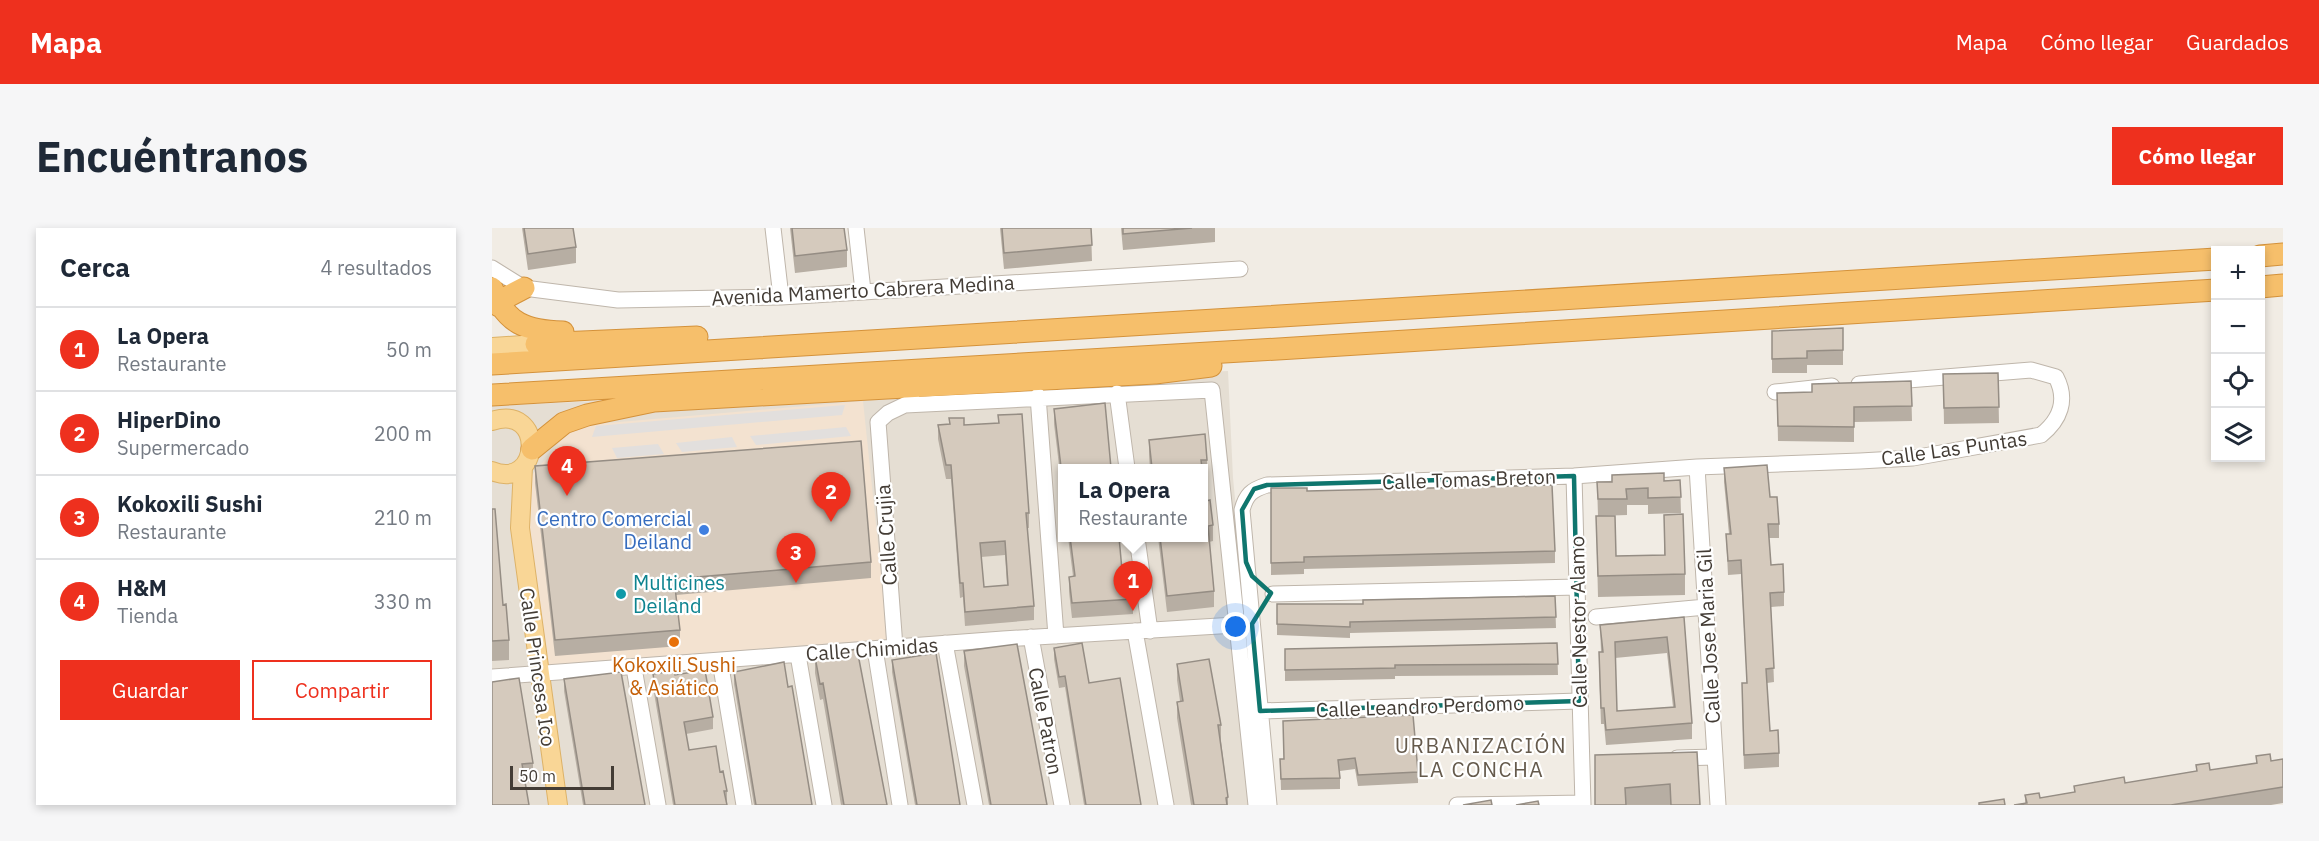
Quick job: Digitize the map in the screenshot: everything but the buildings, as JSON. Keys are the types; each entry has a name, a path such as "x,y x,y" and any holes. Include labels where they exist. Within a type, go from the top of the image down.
{"highway":[{"path":"2265,256 2283,254"},
{"path":"492,364 2211,259"},
{"path":"2265,287 2283,285"},
{"path":"495,297 505,298 524,288"},
{"path":"492,395 1294,348 2211,290"},
{"path":"495,297 519,324 532,329 636,338"},
{"path":"536,344 636,338 744,336 794,345"},
{"path":"528,458 564,423 587,415 654,401 1043,388 1225,364 1294,348"}],"main road":[{"path":"492,346 536,344"},
{"path":"492,421 509,419 524,426 532,440 528,458 511,473 495,472"},
{"name":"Calle Princesa Ico","path":"520,528 528,458"},
{"name":"Calle Princesa Ico","path":"495,472 510,490 520,528 538,674 558,805"}],"street":[{"path":"773,228 781,297"},
{"path":"856,228 863,291"},
{"name":"Avenida Mamerto Cabrera Medina","path":"492,268 524,288 618,300 781,297 1240,269"},
{"name":"Calle Las Puntas","path":"1697,467 1913,458 2025,439 2041,435 2051,427 2062,406 2063,394 2056,377 2031,370 1775,392"},
{"name":"Calle Crujia","path":"895,647 878,422 905,405 927,395 1012,387 1043,388"},
{"path":"1056,636 1043,388 1117,393 1212,390 1245,625 1260,711 1269,805"},
{"path":"1117,393 1126,464"},
{"name":"Calle Tomas Breton","path":"1246,562 1242,510 1245,497 1254,489 1267,484 1574,476 1697,467"},
{"name":"Calle Jose Maria Gil","path":"1697,467 1718,805"},
{"name":"Calle Nestor Alamo","path":"1574,476 1583,804"},
{"path":"1137,542 1143,631 1166,805"},
{"path":"1246,562 1245,625 1257,805"},
{"path":"1246,562 1252,576 1273,594"},
{"path":"1245,625 1273,594 1577,587"},
{"path":"1596,617 1706,607"},
{"name":"Calle Chimidas","path":"492,677 895,647 1245,625"},
{"name":"Calle Patron","path":"1031,638 1062,805"},
{"path":"945,644 975,805"},
{"path":"875,649 900,805"},
{"path":"798,655 824,805"},
{"path":"720,661 744,805"},
{"path":"634,668 658,805"},
{"name":"Calle Leandro Perdomo","path":"1260,711 1579,701"},
{"path":"1657,758 1715,757"},
{"path":"1457,805 1583,804"}],"highlighted area":[{"path":"1574,476 1579,701 1260,711 1252,624 1271,593 1252,576 1246,562 1242,510 1254,489 1267,485"}],"shaded area":[{"path":"1228,371 1233,478 1265,805 492,805 492,406"},
{"path":"863,401 888,639 545,665 523,486 573,426"},
{"path":"845,405 842,415 592,437 596,426"},
{"path":"846,427 851,436 756,445 750,436"},
{"path":"732,437 737,447 682,452 676,443"},
{"path":"658,444 664,454 617,458 612,448"}],"place":[{"name":"H&M","path":"567,496"},
{"name":"HiperDino","path":"831,522"},
{"name":"Centro Comercial Deiland","path":"704,530"},
{"name":"Kokoxili Sushi","path":"796,583"},
{"name":"Multicines Deiland","path":"621,594"},
{"name":"La Opera","path":"1133,611"},
{"name":"Kokoxili Sushi & Asiático","path":"674,642"}],"district":[{"name":"URBANIZACIÓN LA CONCHA","path":"1481,757"}]}
